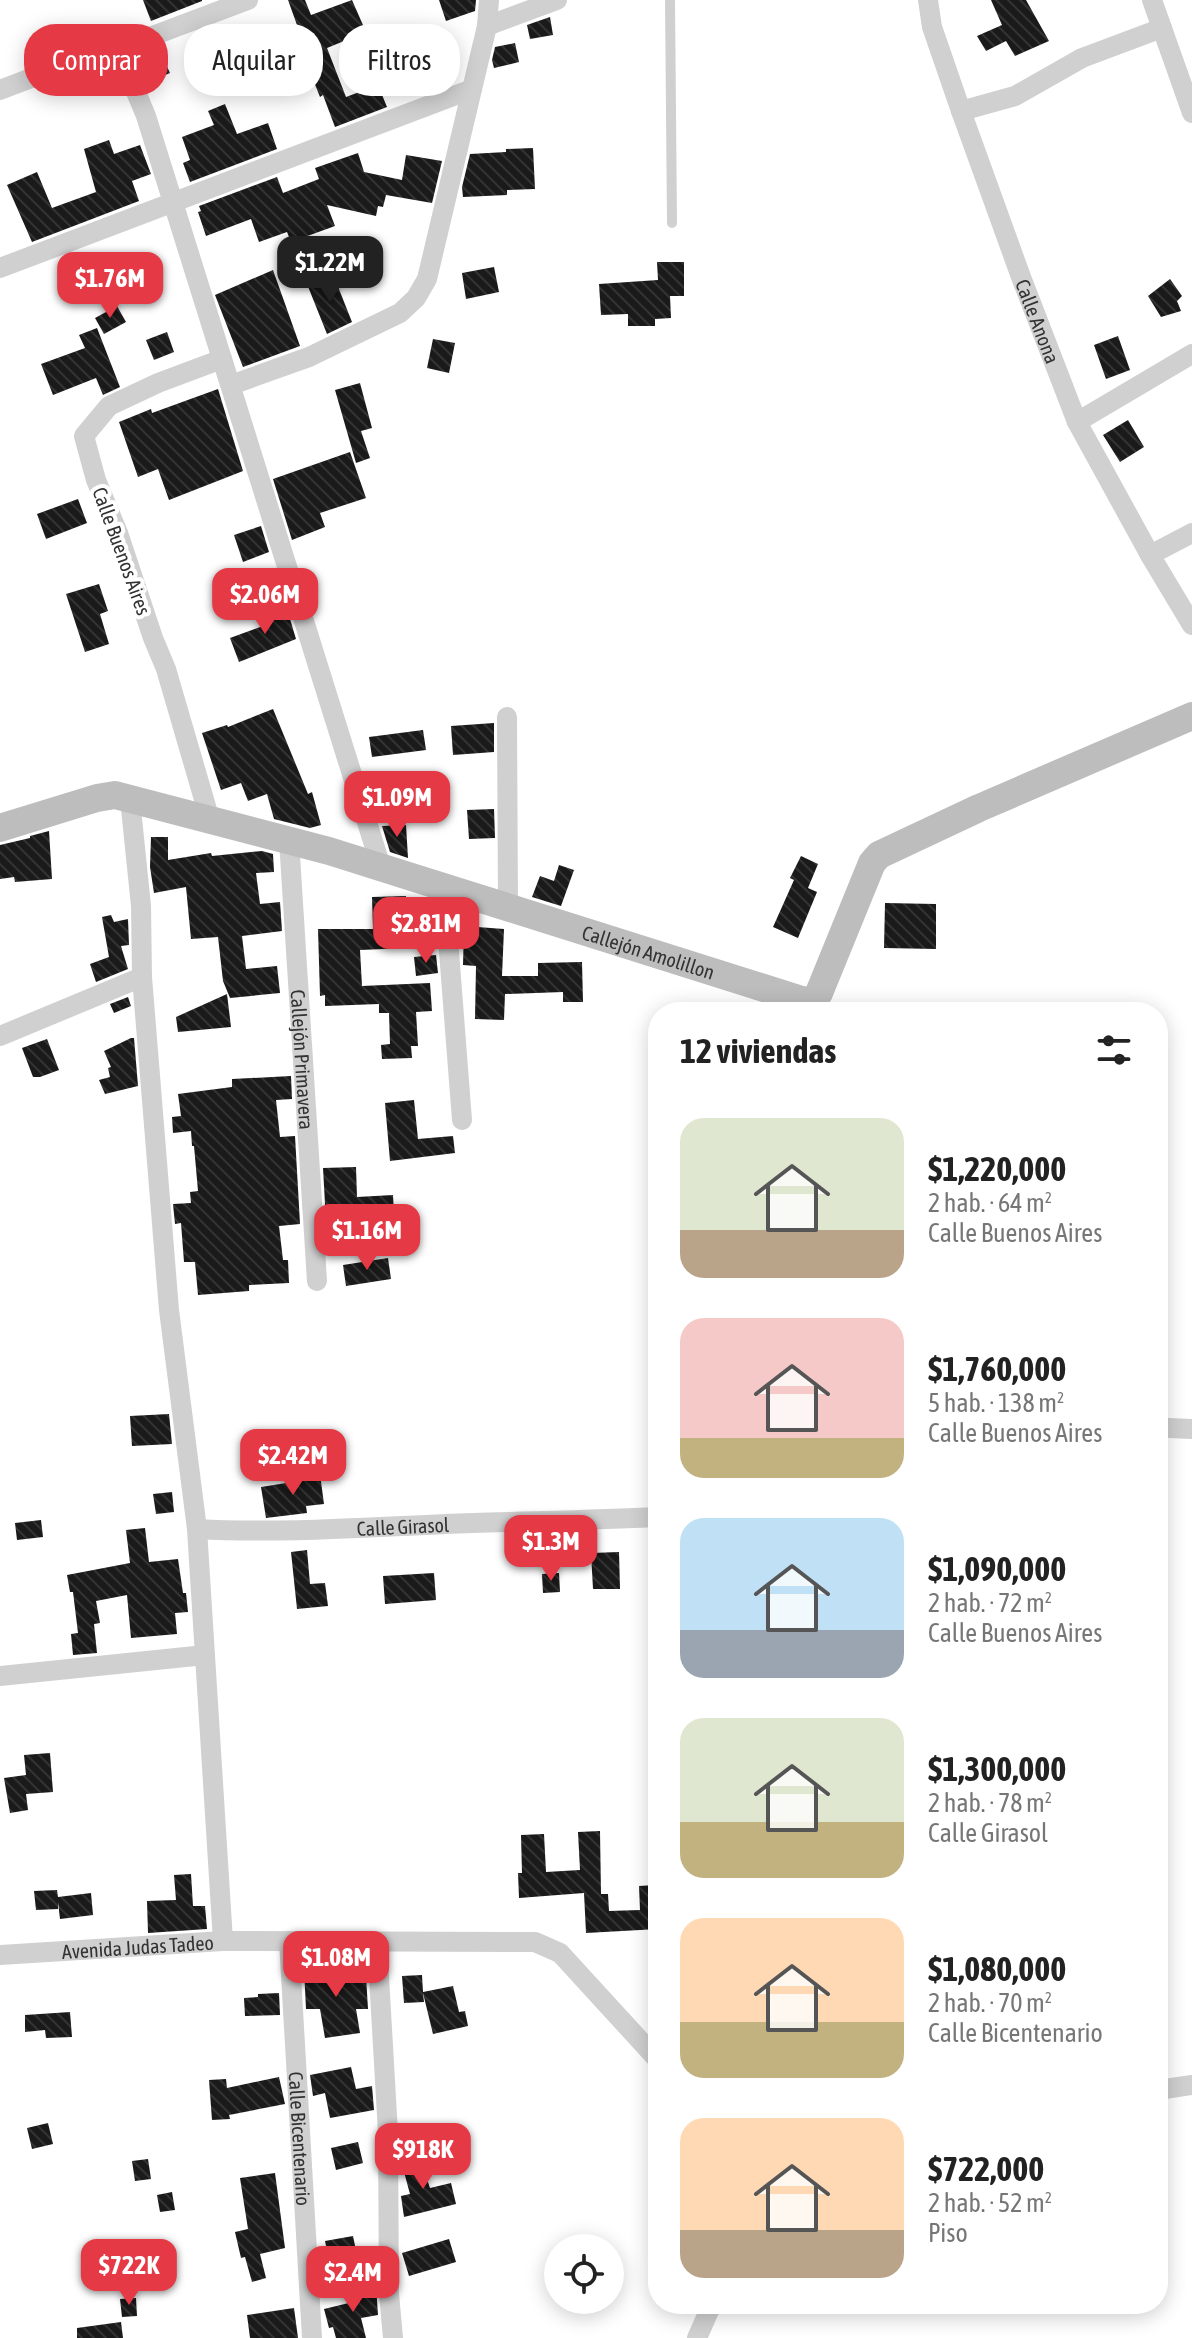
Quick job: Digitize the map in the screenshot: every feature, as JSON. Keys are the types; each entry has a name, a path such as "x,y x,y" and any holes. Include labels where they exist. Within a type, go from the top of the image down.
{"street":[{"path":"168,30 248,0"},
{"path":"231,385 309,357 400,313 416,298 427,279 487,26 489,0"},
{"path":"487,26 557,0"},
{"name":"Calle Anona","path":"928,0 932,27 961,111 1077,422 1192,625"},
{"path":"1152,0 1192,113"},
{"path":"961,111 1015,96 1082,58 1162,28"},
{"path":"0,90 24,81"},
{"path":"0,268 472,89"},
{"path":"138,96 381,867"},
{"path":"1077,422 1192,354"},
{"name":"Calle Buenos Aires","path":"210,820 166,669 96,480 84,436 109,406 158,383 222,359"},
{"path":"1150,555 1192,533"},
{"name":"Callejón Amolillon","path":"817,1002 872,863 879,855 1192,716"},
{"path":"507,717 508,906"},
{"name":"Callejón Amolillon","path":"0,828 115,795 381,867 808,1002"},
{"path":"130,799 141,906 142,977 169,1310 197,1529 223,1941"},
{"name":"Callejón Primavera","path":"289,840 317,1281"},
{"path":"444,887 462,1120"},
{"path":"0,1036 142,977"},
{"path":"1168,1428 1192,1429"},
{"name":"Calle Girasol","path":"197,1529 354,1529 648,1517"},
{"path":"0,1676 205,1655"},
{"name":"Avenida Judas Tadeo","path":"0,1955 223,1941 535,1942 560,1953 648,2049"},
{"name":"Calle Bicentenario","path":"289,1941 312,2338"},
{"path":"377,1942 388,2133 389,2294 393,2338"},
{"path":"1168,2089 1192,2085"},
{"path":"697,2338 708,2314"}],"lane":[{"path":"670,0 672,223"}],"building":[{"path":"143,0 202,0 202,1 151,21"},
{"path":"288,0 305,0 311,15 352,0 362,24 339,24 339,43 327,48 339,79 339,96 382,96 387,107 335,127 323,95 323,24 297,24"},
{"path":"439,0 476,0 475,11 446,21"},
{"path":"991,0 1026,0 1049,41 1015,56 1006,41 986,51 977,36 1002,25"},
{"path":"550,17 553,35 530,39 527,25"},
{"path":"515,43 519,62 494,68 495,47"},
{"path":"225,104 237,134 268,123 277,149 190,182 183,163 190,160 182,137 214,125 208,111"},
{"path":"109,140 114,154 140,145 151,174 132,181 139,201 32,242 7,185 37,172 52,208 96,192 84,149"},
{"path":"533,148 535,189 507,190 507,195 463,197 462,187 470,154"},
{"path":"358,153 364,172 402,180 406,155 442,161 432,203 386,195 383,207 378,206 376,216 327,205 335,226 291,242 287,232 259,242 251,219 206,236 199,206 277,177 283,193 319,179 315,168"},
{"path":"657,262 684,262 684,296 670,296 671,318 655,319 655,326 628,326 628,314 601,315 599,284 658,280"},
{"path":"494,267 499,292 466,299 462,273"},
{"path":"273,270 300,346 243,367 215,295"},
{"path":"333,274 352,322 327,334 307,284"},
{"path":"1170,279 1182,296 1177,301 1181,311 1161,317 1148,296"},
{"path":"117,306 126,322 104,334 95,318"},
{"path":"97,328 120,387 103,395 96,378 53,395 41,364 85,348 79,335"},
{"path":"167,332 174,352 154,360 146,340"},
{"path":"1118,336 1130,370 1106,379 1094,345"},
{"path":"433,339 455,343 449,373 427,368"},
{"path":"360,383 372,428 361,431 370,458 356,463 335,390"},
{"path":"218,389 243,471 169,500 158,469 138,477 119,422"},
{"path":"1128,420 1144,447 1120,462 1103,435"},
{"path":"350,452 366,498 320,513 325,527 292,540 273,479"},
{"path":"78,499 87,523 46,539 37,514"},
{"path":"261,526 269,552 243,562 234,535"},
{"path":"99,584 108,611 100,614 109,644 85,652 66,594"},
{"path":"287,609 296,639 239,662 230,638 263,626 261,619"},
{"path":"273,709 308,794 312,792 321,825 310,828 274,819 267,794 248,801 241,783 221,790 202,733 228,727"},
{"path":"494,723 494,752 453,755 451,726"},
{"path":"423,730 426,750 372,757 369,737"},
{"path":"392,790 394,810 377,811 371,791"},
{"path":"494,809 495,838 469,839 467,810"},
{"path":"406,825 408,858 390,852 382,826"},
{"path":"49,831 52,879 15,882 14,877 0,879 0,845"},
{"path":"151,837 168,837 168,860 211,853 212,856 262,851 273,854 274,872 256,873 260,904 280,902 282,931 242,936 246,969 277,966 280,993 230,998 223,981 218,937 191,939 186,887 154,893 150,867"},
{"path":"801,856 818,864 808,888 817,892 798,938 773,927"},
{"path":"559,865 574,870 561,906 532,897 540,876 554,881"},
{"path":"406,896 408,948 360,950 362,986 430,983 432,1011 416,1012 418,1046 411,1046 412,1058 382,1059 381,1045 390,1044 389,1013 379,1013 379,1004 325,1006 325,995 320,996 318,929 373,929 372,897"},
{"path":"885,903 936,904 936,949 884,948"},
{"path":"111,915 114,922 128,919 129,945 121,946 128,969 96,982 90,964 109,957 102,917"},
{"path":"464,926 504,929 502,976 538,976 538,963 582,962 583,1002 563,1002 563,992 505,994 504,1020 475,1019 476,966 463,965"},
{"path":"436,955 438,973 416,976 414,957"},
{"path":"227,994 231,1027 178,1032 176,1017"},
{"path":"128,997 131,1006 114,1013 110,1004"},
{"path":"134,1038 138,1086 105,1094 99,1080 110,1077 108,1068 111,1067 104,1051"},
{"path":"47,1039 59,1070 33,1077 22,1048"},
{"path":"291,1076 292,1099 276,1100 280,1137 295,1136 300,1224 279,1226 283,1260 288,1260 289,1283 249,1285 249,1291 198,1295 195,1262 184,1262 181,1223 175,1224 173,1204 191,1203 190,1192 198,1191 191,1131 173,1133 172,1117 181,1116 178,1094 232,1087 232,1079"},
{"path":"414,1100 418,1139 453,1136 455,1153 390,1161 385,1103"},
{"path":"356,1167 357,1197 393,1195 394,1214 382,1214 383,1220 326,1222 323,1168"},
{"path":"388,1258 391,1279 346,1286 343,1265"},
{"path":"169,1414 172,1444 132,1446 130,1416"},
{"path":"320,1474 324,1504 306,1506 307,1513 266,1518 261,1487 305,1480 305,1476"},
{"path":"172,1492 174,1512 156,1514 153,1494"},
{"path":"41,1520 43,1537 17,1540 15,1523"},
{"path":"145,1528 149,1562 178,1559 188,1612 175,1613 177,1634 131,1638 127,1595 96,1601 100,1623 94,1624 97,1653 73,1655 71,1634 78,1633 73,1592 70,1592 67,1575 130,1563 126,1530"},
{"path":"578,1533 580,1562 560,1563 558,1535"},
{"path":"307,1550 310,1584 325,1583 328,1606 297,1609 291,1552"},
{"path":"619,1552 620,1589 593,1589 591,1553"},
{"path":"434,1573 436,1600 385,1604 383,1576"},
{"path":"559,1573 560,1592 543,1593 542,1574"},
{"path":"50,1753 53,1792 26,1794 28,1810 10,1813 4,1778 26,1775 24,1755"},
{"path":"600,1831 601,1894 608,1894 609,1911 640,1910 639,1886 648,1885 648,1930 586,1933 584,1893 519,1898 521,1835 544,1834 546,1872 580,1870 578,1832"},
{"path":"191,1874 193,1906 205,1906 207,1929 148,1933 147,1901 176,1900 174,1875"},
{"path":"57,1890 58,1897 91,1893 93,1915 60,1919 58,1902 58,1909 36,1910 34,1891"},
{"path":"304,1969 345,1969 345,1976 366,1976 368,2009 356,2009 360,2033 325,2038 320,2009 306,2009"},
{"path":"422,1975 423,1992 453,1986 459,2012 465,2011 468,2026 433,2034 423,1993 424,2002 404,2003 402,1976"},
{"path":"279,1993 280,2015 245,2016 244,1998"},
{"path":"70,2012 72,2037 46,2038 45,2030 25,2032 25,2015"},
{"path":"351,2067 356,2089 372,2086 374,2110 330,2118 325,2093 313,2096 310,2075"},
{"path":"279,2077 285,2104 229,2115 230,2119 212,2120 209,2080 226,2079 227,2088"},
{"path":"48,2123 53,2144 32,2149 27,2128"},
{"path":"416,2127 422,2142 404,2149 401,2133"},
{"path":"358,2142 363,2163 336,2170 331,2148"},
{"path":"419,2156 430,2188 451,2183 456,2204 404,2217 401,2196 410,2194 401,2161"},
{"path":"148,2159 151,2179 135,2181 132,2161"},
{"path":"275,2173 285,2248 260,2254 266,2278 252,2282 245,2257 241,2258 235,2232 248,2229 240,2178"},
{"path":"172,2192 175,2210 160,2212 157,2195"},
{"path":"353,2236 357,2255 329,2261 325,2241"},
{"path":"449,2239 456,2262 409,2276 402,2253"},
{"path":"376,2285 378,2315 361,2318 366,2338 336,2338 333,2327 329,2328 324,2309 357,2301 355,2289"},
{"path":"136,2298 137,2316 122,2317 120,2299"},
{"path":"294,2308 298,2338 250,2338 247,2315"},
{"path":"121,2322 123,2338 77,2338 77,2328"}]}
